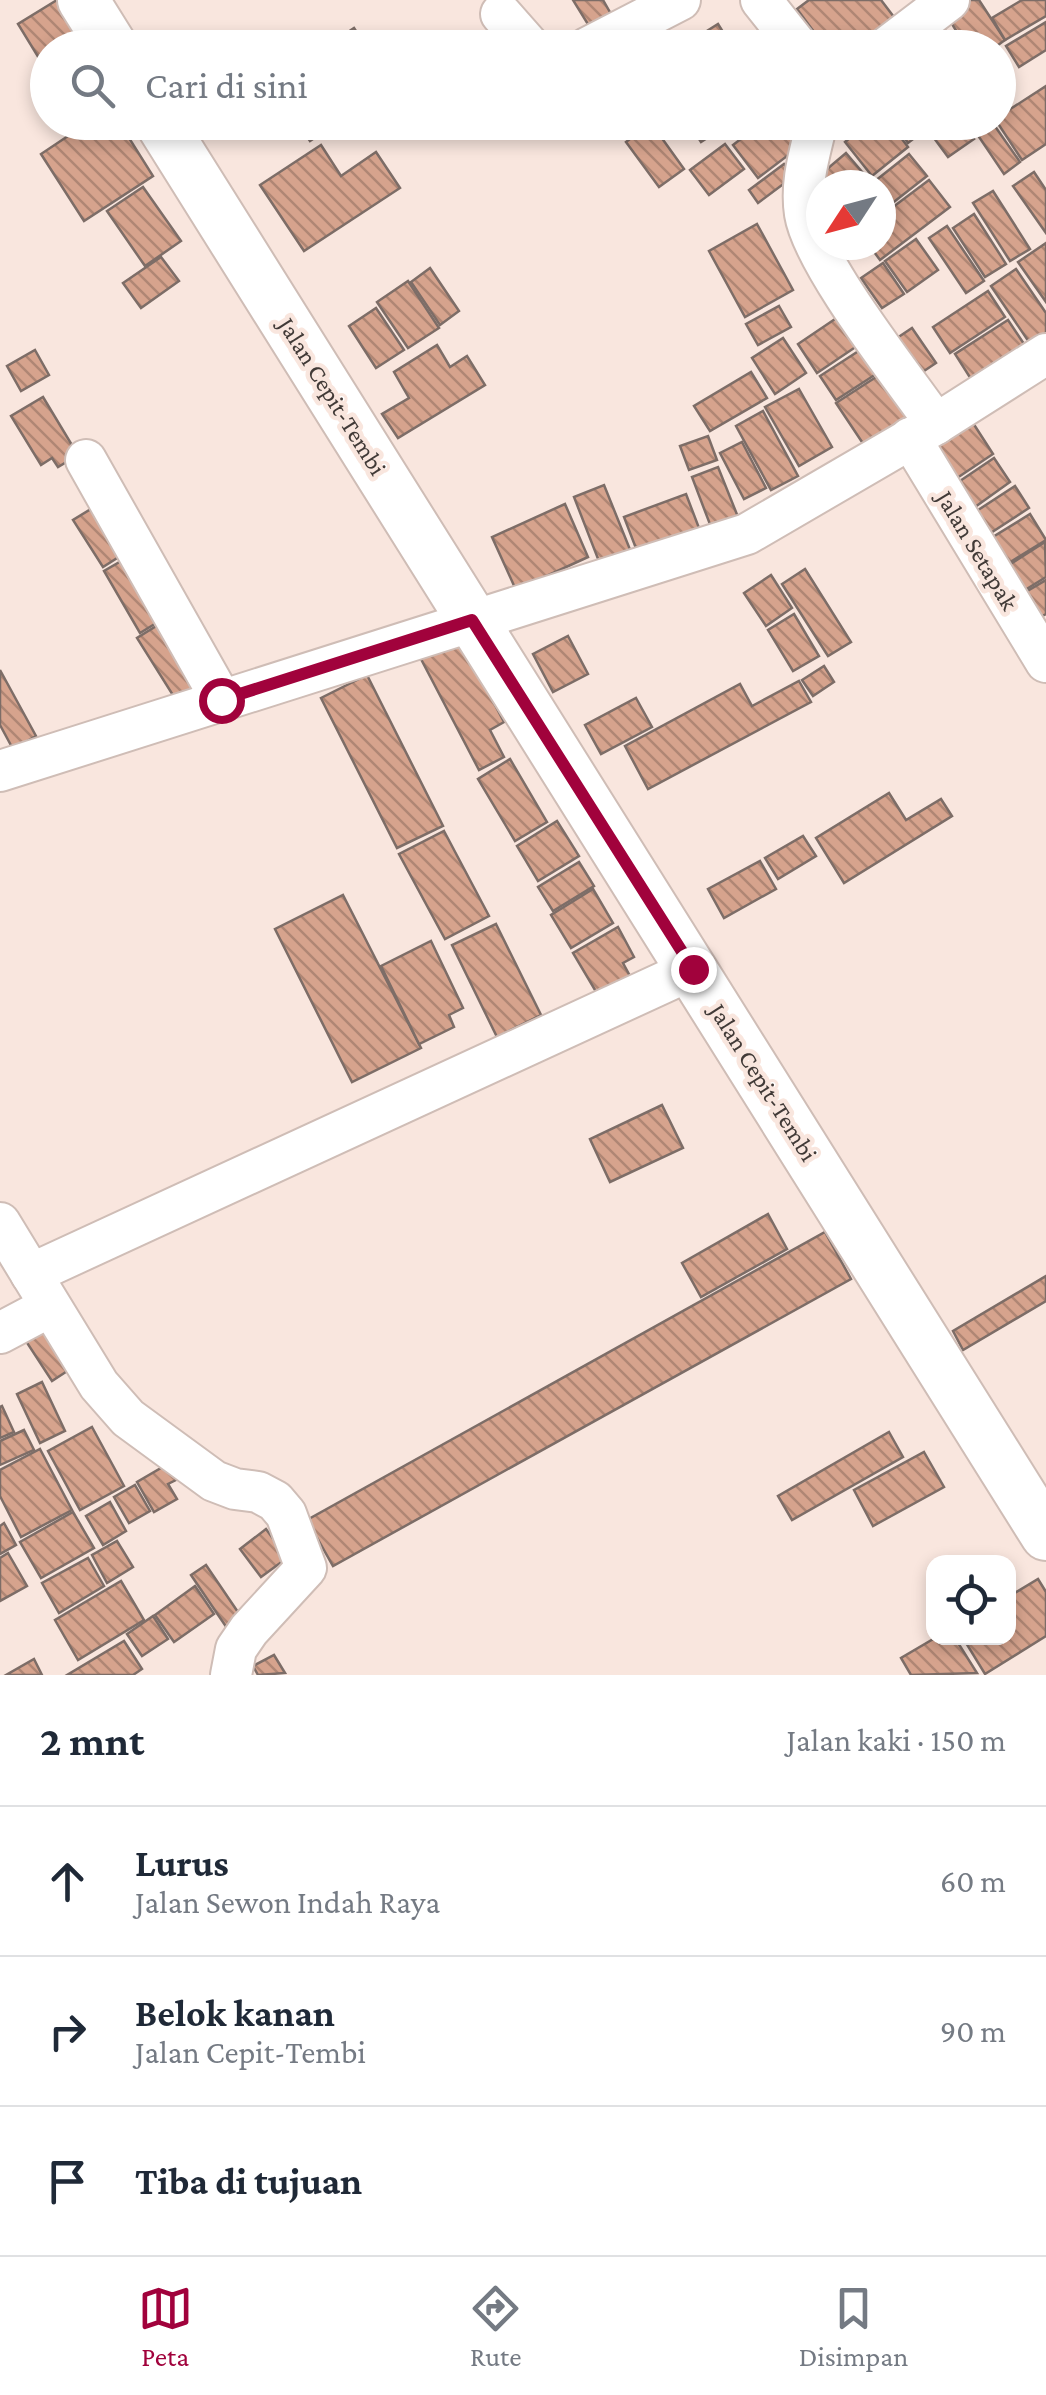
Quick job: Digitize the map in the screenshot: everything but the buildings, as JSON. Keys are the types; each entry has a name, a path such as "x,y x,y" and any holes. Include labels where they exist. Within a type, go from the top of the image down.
{"main road":[{"path":"83,0 102,30"},
{"name":"Jalan Cepit-Tembi","path":"171,140 1046,1535"}],"street":[{"path":"622,30 680,0"},
{"path":"760,0 784,30"},
{"path":"910,30 950,0"},
{"path":"502,14 516,30"},
{"name":"Jalan Setapak","path":"813,140 802,184 805,218 1046,662"},
{"path":"0,771 747,534 1046,354"},
{"path":"86,460 221,700"},
{"path":"0,1332 40,1290 693,969"},
{"path":"0,1223 99,1386 128,1418 214,1482 266,1495 286,1514 306,1568 249,1630 236,1649 230,1675"}],"route":[{"path":"221,700 472,620 693,969"}]}
